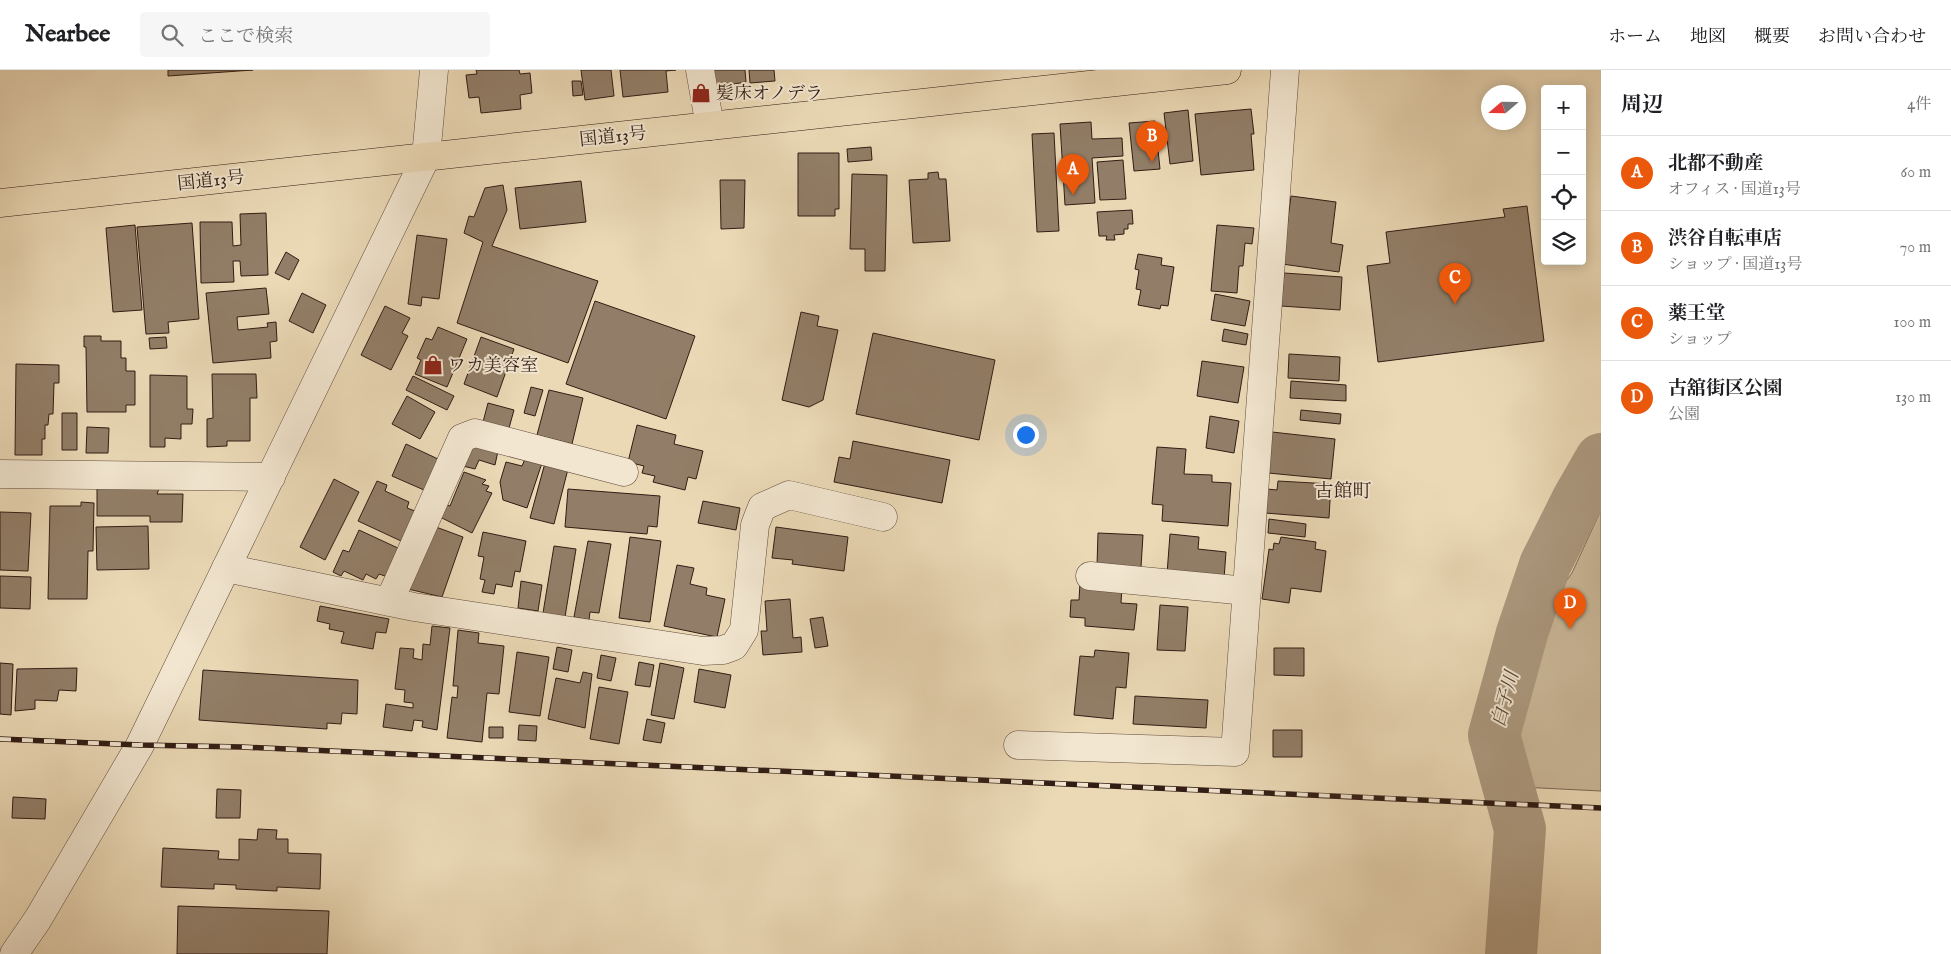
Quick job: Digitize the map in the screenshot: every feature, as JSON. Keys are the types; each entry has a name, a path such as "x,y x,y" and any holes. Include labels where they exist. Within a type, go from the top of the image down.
{"highway":[{"name":"国道13号","path":"0,203 1225,70"}],"street":[{"path":"14,954 38,919 140,745 426,156 434,70"},
{"path":"700,70 710,126"},
{"path":"1018,745 1236,752 1286,70"},
{"path":"390,602 462,438 475,433 624,472"},
{"path":"0,474 271,477"},
{"path":"226,568 390,602 703,651 723,650 734,646 744,630 755,525 762,507 789,495 883,517"},
{"path":"1090,576 1247,591"}],"shaded area":[{"path":"1601,510 1601,791 1520,787 1517,713 1531,651 1547,607 1572,573"}],"building":[{"path":"168,70 253,70 168,76"},
{"path":"476,70 519,70 520,74 530,73 532,93 520,95 521,109 481,113 479,97 469,98 466,75 477,74"},
{"path":"581,70 611,70 614,96 585,100"},
{"path":"620,70 676,70 666,71 668,92 623,97"},
{"path":"713,70 745,70 746,82 715,87"},
{"path":"749,70 774,70 775,81 750,83"},
{"path":"572,81 581,81 583,95 573,96"},
{"path":"1251,109 1254,134 1251,134 1254,170 1201,175 1195,114"},
{"path":"1188,110 1193,161 1170,164 1164,113"},
{"path":"1155,121 1160,169 1134,171 1129,123"},
{"path":"1091,122 1092,139 1122,138 1123,156 1092,158 1095,203 1065,205 1060,124"},
{"path":"1054,133 1059,231 1037,232 1032,134"},
{"path":"871,147 872,160 848,162 847,149"},
{"path":"798,153 839,153 839,209 835,209 835,216 798,216"},
{"path":"1123,160 1126,199 1100,200 1097,162"},
{"path":"938,172 939,179 946,179 950,241 913,243 909,180 928,179 928,173"},
{"path":"852,174 887,175 885,271 865,271 865,249 850,249"},
{"path":"720,180 745,180 744,228 721,229"},
{"path":"581,181 586,222 520,229 515,188"},
{"path":"503,185 507,210 492,246 598,281 568,363 457,323 483,242 464,233 469,216 474,217 485,188"},
{"path":"1291,196 1336,202 1331,243 1343,245 1339,272 1282,264"},
{"path":"1527,206 1544,341 1378,362 1367,266 1390,263 1386,232 1505,217 1503,209"},
{"path":"1132,210 1133,224 1128,224 1128,229 1124,229 1124,234 1114,235 1115,240 1106,240 1107,236 1099,236 1097,212"},
{"path":"266,213 268,275 241,276 240,261 233,261 234,282 201,283 200,222 232,222 233,246 241,245 240,214"},
{"path":"192,223 199,319 168,322 169,333 146,334 137,227"},
{"path":"135,225 142,310 113,312 106,228"},
{"path":"1217,225 1254,228 1252,244 1245,243 1243,266 1239,266 1237,293 1211,291"},
{"path":"417,235 447,239 439,299 422,297 421,306 408,304"},
{"path":"286,252 299,260 289,280 275,273"},
{"path":"1138,254 1162,258 1161,265 1174,267 1168,306 1161,305 1160,309 1138,305 1141,290 1136,289 1139,270 1135,269"},
{"path":"1284,273 1342,277 1340,310 1281,306"},
{"path":"266,288 269,314 237,317 238,330 268,327 267,323 276,322 277,341 270,342 271,358 213,363 206,293"},
{"path":"302,293 326,305 313,333 289,321"},
{"path":"1215,294 1250,301 1245,326 1211,320"},
{"path":"595,301 695,336 666,419 566,384"},
{"path":"385,306 410,318 402,333 408,336 391,370 361,355"},
{"path":"801,312 819,316 817,326 838,330 823,400 809,407 782,400"},
{"path":"438,327 467,339 447,387 415,374 421,360 417,358 426,338 432,340"},
{"path":"1224,329 1248,334 1246,345 1222,341"},
{"path":"873,333 995,360 979,440 856,414"},
{"path":"84,336 101,336 101,341 121,341 121,358 126,358 126,371 135,371 135,405 126,405 126,412 87,412 86,347 84,347"},
{"path":"166,337 167,348 150,349 149,338"},
{"path":"481,337 514,349 497,397 464,384"},
{"path":"1289,354 1340,357 1339,381 1288,378"},
{"path":"1202,361 1244,367 1238,403 1197,396"},
{"path":"16,364 59,365 59,383 54,383 53,414 49,414 48,425 45,425 45,439 42,439 42,455 15,455"},
{"path":"212,374 256,374 257,398 250,398 250,441 227,441 227,446 207,447 207,419 213,418"},
{"path":"150,375 187,376 187,409 193,409 192,424 181,424 181,439 165,438 165,447 150,447"},
{"path":"413,376 454,396 447,410 406,390"},
{"path":"1291,381 1346,385 1346,401 1290,398"},
{"path":"531,387 543,390 535,416 524,413"},
{"path":"549,390 583,398 572,444 537,435"},
{"path":"407,396 435,412 420,439 392,424"},
{"path":"488,403 514,410 509,428 483,422"},
{"path":"1301,410 1341,414 1340,424 1300,420"},
{"path":"62,413 77,413 77,450 62,450"},
{"path":"1210,416 1239,421 1234,453 1206,448"},
{"path":"637,425 676,435 674,444 703,451 696,479 688,477 685,490 653,482 655,476 642,473 644,466 628,462"},
{"path":"87,427 109,428 108,453 86,453"},
{"path":"1272,432 1335,439 1331,479 1268,473"},
{"path":"853,441 950,460 942,503 834,482 839,457 850,459"},
{"path":"406,444 438,459 424,490 392,476"},
{"path":"470,446 498,451 495,465 479,460 475,469 463,466"},
{"path":"1157,447 1186,449 1184,474 1212,475 1212,482 1231,483 1228,526 1162,521 1163,505 1152,504"},
{"path":"525,459 542,463 527,508 503,500 500,482 506,462 522,466"},
{"path":"545,463 568,469 554,524 530,518"},
{"path":"464,472 486,480 482,484 489,486 486,491 492,493 472,533 440,517 445,504 450,506"},
{"path":"334,479 359,492 325,560 300,547"},
{"path":"377,481 387,485 385,491 409,502 407,508 415,511 401,541 358,521"},
{"path":"1278,481 1331,484 1329,518 1265,513 1267,489 1277,490"},
{"path":"97,488 159,489 157,494 183,494 182,522 150,522 150,516 97,516"},
{"path":"568,489 660,496 657,527 648,526 647,534 565,527"},
{"path":"703,501 740,508 736,530 698,523"},
{"path":"81,502 94,503 93,551 88,551 87,599 48,599 50,506 81,506"},
{"path":"0,512 31,513 28,571 0,570"},
{"path":"1269,519 1306,524 1305,537 1268,533"},
{"path":"148,526 149,569 97,570 96,527"},
{"path":"436,527 463,537 442,597 408,589"},
{"path":"776,527 848,537 844,571 792,564 793,560 772,558"},
{"path":"359,530 400,549 388,577 379,574 376,579 366,574 363,580 344,571 341,576 333,572 343,550 349,552"},
{"path":"483,532 526,541 520,572 515,571 512,587 496,584 494,594 482,592 485,580 480,579 484,557 478,556"},
{"path":"1098,533 1143,535 1141,567 1097,565"},
{"path":"1170,534 1199,537 1198,549 1226,552 1224,579 1167,574"},
{"path":"630,537 661,541 650,622 619,618"},
{"path":"1281,537 1316,542 1315,549 1326,551 1321,592 1291,588 1289,603 1262,599 1269,549 1273,550 1274,543 1279,544"},
{"path":"588,541 611,544 599,613 590,612 589,620 574,617"},
{"path":"554,546 576,549 565,617 543,613"},
{"path":"677,565 694,568 690,584 707,588 706,595 725,599 717,637 664,626"},
{"path":"0,576 31,577 30,609 0,608"},
{"path":"521,581 542,585 538,611 518,608"},
{"path":"1080,583 1122,586 1121,603 1137,604 1134,630 1085,626 1085,618 1070,617 1071,600 1079,600"},
{"path":"790,599 793,638 801,637 802,652 763,655 761,631 767,631 765,601"},
{"path":"1160,605 1188,607 1185,651 1157,650"},
{"path":"320,606 389,619 386,633 376,632 373,649 341,643 344,632 329,629 330,624 317,621"},
{"path":"823,617 828,646 815,648 810,619"},
{"path":"432,626 450,628 437,730 422,727 423,721 414,720 412,731 383,727 386,704 413,708 413,703 404,702 405,690 395,689 400,648 414,649 413,658 422,660 423,644 430,645"},
{"path":"458,630 479,633 478,643 504,646 499,694 487,693 482,742 447,738 452,697 457,698 458,686 453,686"},
{"path":"557,647 572,650 568,672 553,669"},
{"path":"1274,648 1304,648 1304,676 1274,675"},
{"path":"1095,650 1129,653 1126,688 1116,687 1113,719 1074,715 1080,656 1094,657"},
{"path":"517,652 549,657 540,716 509,712"},
{"path":"601,655 616,658 611,681 597,678"},
{"path":"639,662 654,665 650,687 635,685"},
{"path":"0,663 13,664 11,715 0,714"},
{"path":"660,663 684,668 674,719 651,715"},
{"path":"77,668 76,691 59,690 57,701 35,700 35,709 15,711 17,669"},
{"path":"699,669 731,675 725,708 694,702"},
{"path":"203,670 358,680 357,714 342,713 341,724 327,723 327,729 199,720"},
{"path":"583,672 592,674 585,728 548,719 556,678 580,683"},
{"path":"599,687 628,692 619,744 590,739"},
{"path":"1135,696 1208,700 1206,728 1133,724"},
{"path":"647,719 665,723 661,743 643,740"},
{"path":"519,725 537,726 536,741 518,740"},
{"path":"489,727 503,727 503,738 489,738"},
{"path":"1273,730 1302,730 1302,757 1273,757"},
{"path":"217,789 241,790 240,818 216,818"},
{"path":"13,797 46,799 45,819 12,818"},
{"path":"258,829 277,830 276,839 288,839 288,853 321,854 320,889 277,887 277,891 236,889 236,885 214,884 214,889 161,887 163,848 219,851 218,859 239,860 239,839 257,840"},
{"path":"178,906 329,911 327,954 177,954"}],"waterway":[{"name":"白子川","path":"1511,954 1520,829 1494,735 1522,633 1545,565 1578,499 1601,459"}],"railway":[{"path":"0,739 242,747 1601,808"}],"place":[{"name":"髪床オノデラ","path":"701,93"},
{"name":"渋谷自転車店","path":"1152,162"},
{"name":"北都不動産","path":"1073,195"},
{"name":"薬王堂","path":"1455,304"},
{"name":"ワカ美容室","path":"433,365"},
{"name":"古舘街区公園","path":"1570,629"}],"district":[{"name":"古館町","path":"1343,490"}]}
